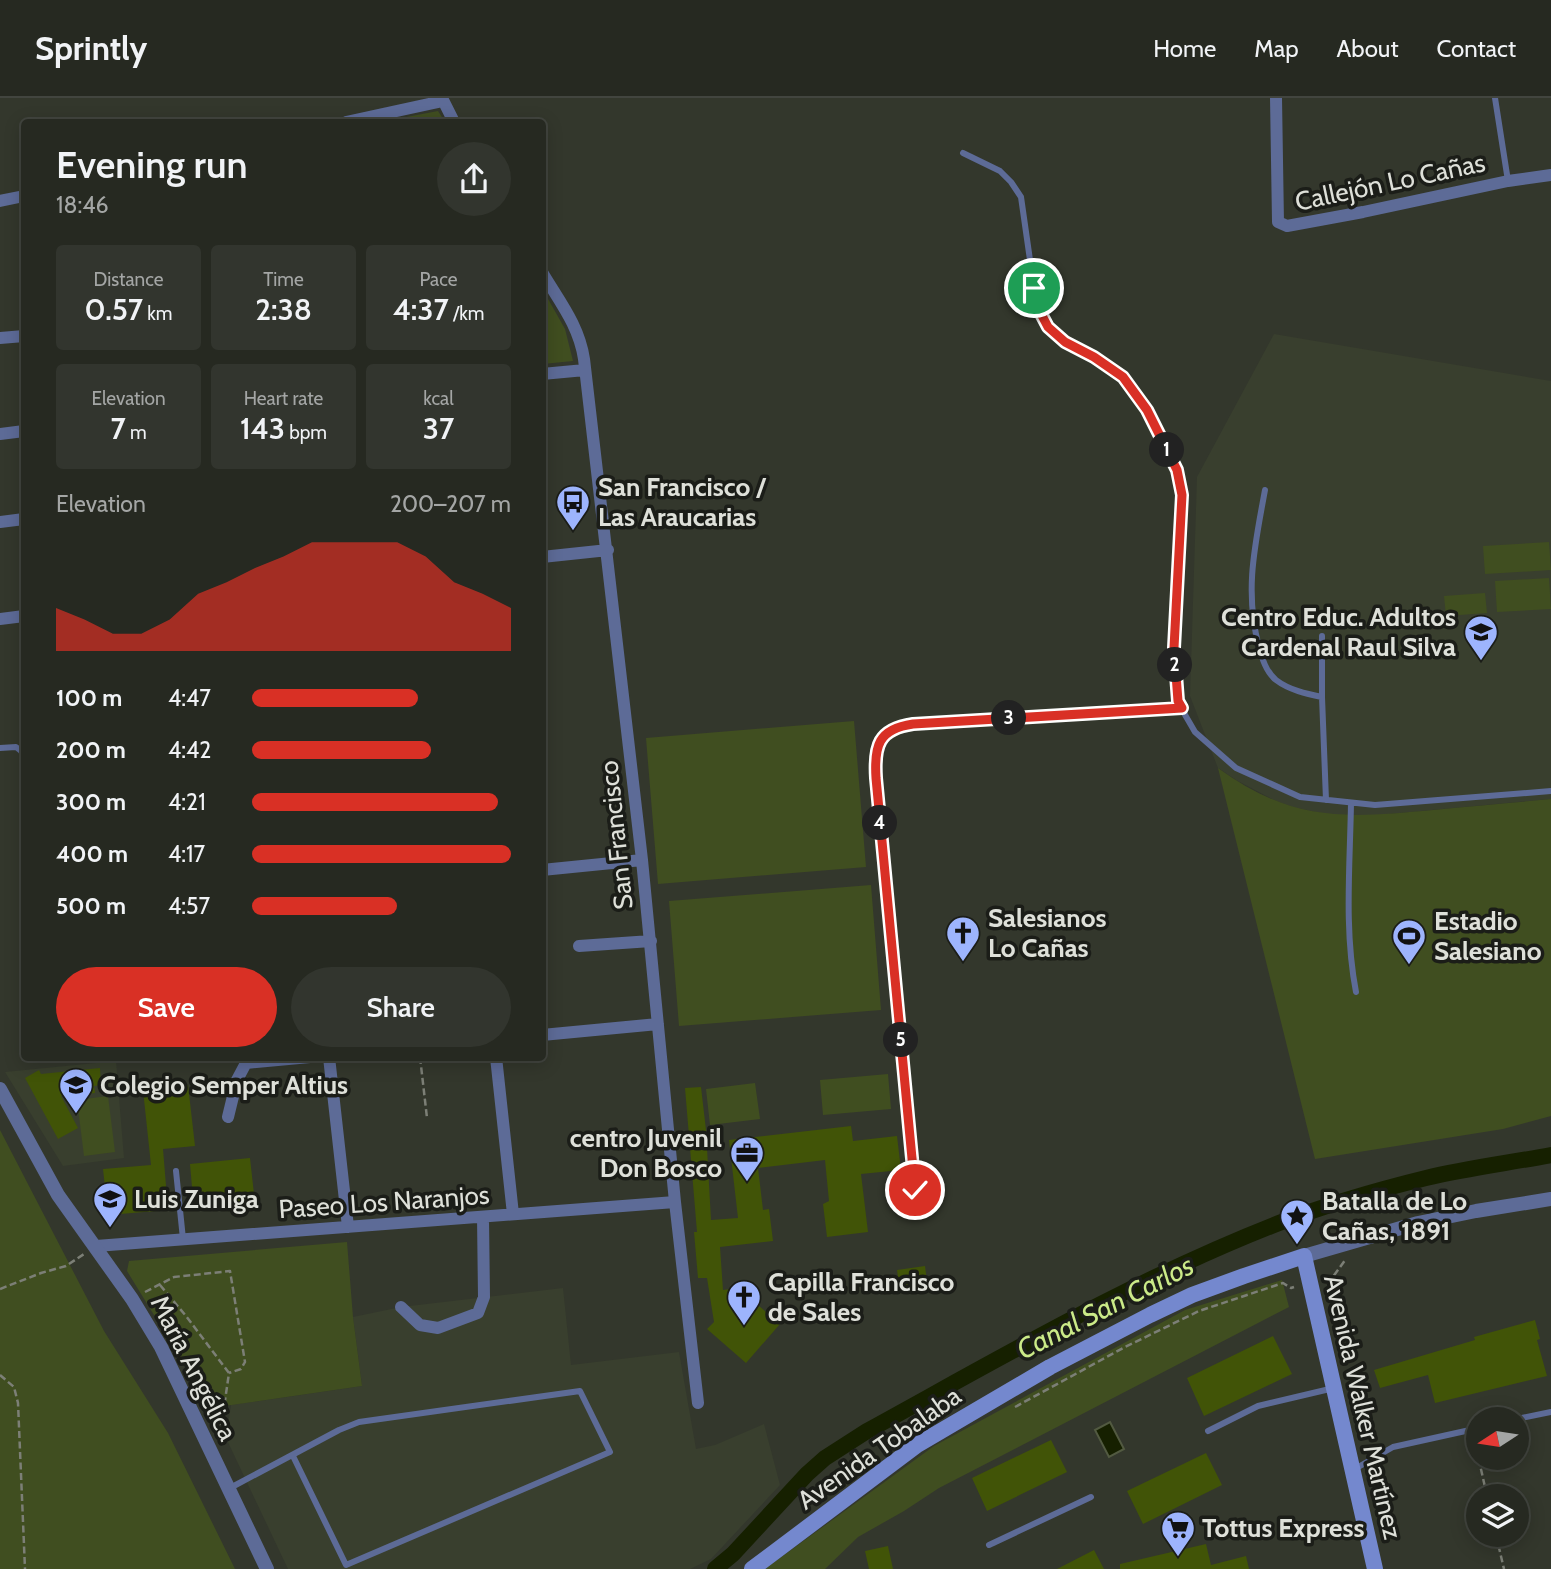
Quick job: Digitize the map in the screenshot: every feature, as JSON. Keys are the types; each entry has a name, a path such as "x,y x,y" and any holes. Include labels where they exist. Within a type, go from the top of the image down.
{"main road":[{"name":"Avenida Walker Martínez","path":"1304,1255 1376,1569"},
{"name":"Avenida Tobalaba","path":"752,1569 917,1445 1050,1367 1192,1295 1304,1255"}],"street":[{"name":"Callejón Lo Cañas","path":"1276,98 1278,222 1287,226 1508,181 1551,175"},
{"path":"359,119 443,99 453,119"},
{"path":"0,201 21,197"},
{"name":"San Francisco","path":"546,278 574,324 583,348 642,860 675,1202 698,1403"},
{"path":"0,338 21,335"},
{"path":"546,374 585,370"},
{"path":"0,434 21,431"},
{"path":"0,522 21,519"},
{"path":"546,557 608,550"},
{"path":"0,618 21,616"},
{"path":"546,870 642,860"},
{"path":"579,946 650,941"},
{"path":"546,1035 658,1024"},
{"path":"228,1117 237,1080 246,1063 267,1061"},
{"path":"329,1061 348,1227"},
{"path":"496,1061 513,1214"},
{"name":"María Angélica","path":"0,1089 58,1195 132,1299 169,1362 267,1569"},
{"name":"Avenida Tobalaba","path":"1304,1255 1418,1223 1551,1199"},
{"name":"Paseo Los Naranjos","path":"96,1246 675,1202"},
{"path":"401,1307 420,1325 438,1328 478,1313 484,1297 483,1217"}],"lane":[{"path":"1495,98 1508,181"},
{"path":"963,153 1000,171 1021,197 1038,308 1048,327 1065,342 1094,357 1123,377 1147,410 1177,470 1182,495 1174,648 1178,701 1195,732 1236,768 1300,797 1375,805 1551,792"},
{"path":"1265,490 1254,549 1251,584 1251,607 1261,657 1269,673 1277,681 1305,694 1322,697"},
{"path":"1322,636 1326,800"},
{"path":"915,1214 915,1190 876,778 877,748 888,732 898,726 913,724 1182,708"},
{"path":"0,748 16,747 21,751"},
{"path":"1351,803 1349,936 1356,992"},
{"path":"176,1171 183,1240"},
{"path":"1208,1431 1258,1406 1334,1388"},
{"path":"228,1489 359,1422 580,1391 610,1452 338,1569"},
{"path":"1530,1416 1551,1412"},
{"path":"1353,1470 1393,1447 1466,1430"},
{"path":"293,1456 346,1565"},
{"path":"989,1545 1091,1497"}],"path":[{"path":"420,1061 426,1118"},
{"path":"0,1289 66,1266 96,1246"},
{"path":"1016,1406 1199,1311 1283,1283 1291,1288 1332,1278 1343,1261 1351,1256"},
{"path":"132,1299 174,1277 230,1271 245,1362 241,1369 229,1373"},
{"path":"160,1285 229,1373 219,1437"},
{"path":"0,1375 14,1387 18,1403 25,1569"},
{"path":"1499,1547 1504,1569"}],"shaded area":[{"path":"438,111 443,119 401,119"},
{"path":"546,295 565,329 573,361 546,364"},
{"path":"1274,334 1551,381 1551,799 1368,816 1330,815 1292,807 1274,800 1218,768 1190,696 1197,477"},
{"path":"1549,542 1551,570 1485,574 1483,546"},
{"path":"1549,578 1551,609 1497,612 1495,581"},
{"path":"1485,593 1487,613 1446,616 1444,596"},
{"path":"854,721 866,867 658,884 646,738"},
{"name":"Estadio Salesiano","path":"1218,768 1271,799 1321,813 1373,815 1551,799 1551,1116 1503,1129 1315,1159"},
{"path":"871,885 881,1010 679,1026 669,901"},
{"name":"Colegio Semper Altius","path":"116,1061 124,1158 63,1166 5,1072"},
{"path":"888,1074 891,1109 823,1115 820,1080"},
{"path":"755,1083 760,1119 710,1125 706,1089"},
{"path":"108,1096 115,1152 84,1156 77,1100"},
{"path":"0,1130 104,1331 168,1433 235,1569 0,1569"},
{"path":"347,1242 362,1386 211,1408 127,1271 129,1261"},
{"path":"1282,1280 1289,1307 939,1488 858,1537 825,1569 765,1569 934,1446 1185,1310"},
{"path":"563,1288 571,1365 679,1352 696,1449 715,1445 764,1424 780,1485 711,1559 690,1569 288,1569 226,1438 231,1405 362,1386 353,1317 401,1307"},
{"path":"1110,1422 1124,1449 1109,1457 1095,1430"}],"building":[{"path":"100,1068 101,1085 94,1086 95,1093 61,1096 78,1128 58,1139 25,1078 39,1070 41,1074"},
{"path":"188,1085 195,1146 163,1149 168,1210 108,1215 103,1169 151,1165 143,1090"},
{"path":"701,1087 711,1220 738,1218 729,1140 851,1126 853,1141 897,1136 901,1170 861,1174 868,1232 827,1237 823,1204 829,1201 825,1160 758,1168 763,1210 769,1209 773,1241 720,1247 723,1290 738,1288 780,1324 746,1363 707,1329 714,1322 707,1278 698,1278 694,1232 697,1232 685,1088"},
{"path":"250,1158 255,1203 194,1210 190,1164"},
{"path":"925,1266 928,1289 900,1292 897,1270"},
{"path":"1535,1320 1540,1339 1537,1340 1547,1376 1435,1403 1428,1375 1380,1388 1374,1370"},
{"path":"1273,1336 1292,1374 1204,1416 1187,1378"},
{"path":"1051,1440 1067,1472 987,1511 972,1478"},
{"path":"1206,1453 1222,1485 1143,1524 1127,1491"},
{"name":"Tottus Express","path":"1206,1544 1211,1565 1246,1556 1249,1569 1120,1569 1120,1564"},
{"path":"888,1546 893,1569 869,1569 865,1551"},
{"path":"1094,1550 1104,1569 1057,1569"}],"waterway":[{"name":"Canal San Carlos","path":"715,1569 733,1554 825,1458 867,1431 1121,1294 1225,1245 1333,1204 1441,1174 1551,1155"}],"place":[{"name":"San Francisco / Las Araucarias","path":"573,532"},
{"name":"Centro Educ. Adultos Cardenal Raul Silva","path":"1481,662"},
{"name":"Salesianos Lo Cañas","path":"963,963"},
{"name":"Estadio Salesiano","path":"1409,966"},
{"name":"Colegio Semper Altius","path":"76,1115"},
{"name":"centro Juvenil Don Bosco","path":"747,1183"},
{"name":"Luis Zuniga","path":"110,1229"},
{"name":"Batalla de Lo Cañas, 1891","path":"1297,1246"},
{"name":"Capilla Francisco de Sales","path":"744,1327"},
{"name":"Tottus Express","path":"1178,1558"}],"route":[{"path":"915,1190 876,778 875,758 881,740 898,726 913,724 1182,708 1178,701 1174,648 1182,495 1177,470 1147,410 1123,377 1094,357 1065,342 1048,327 1038,308 1034,288"}]}
